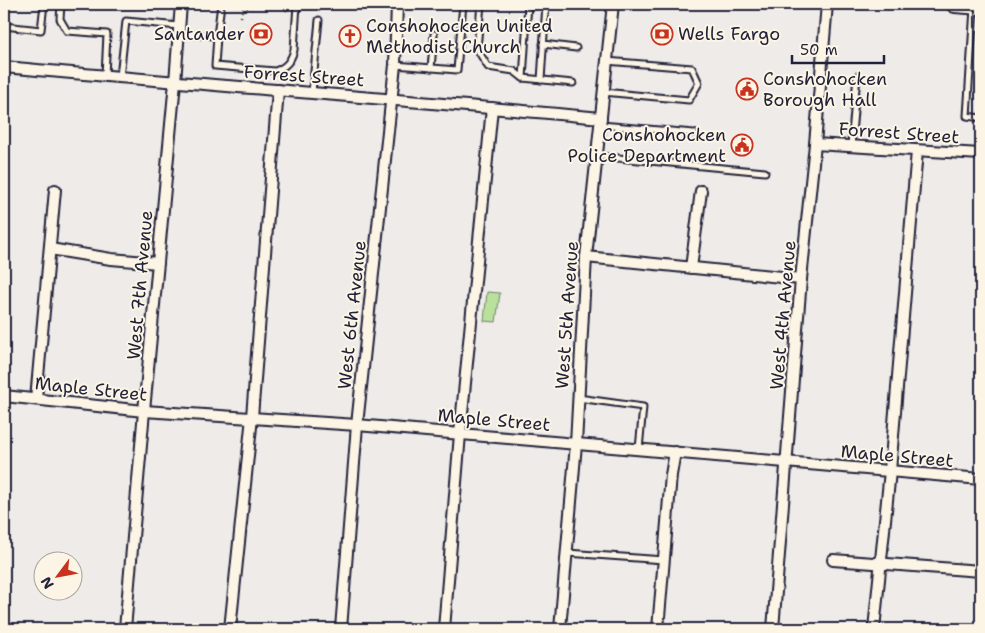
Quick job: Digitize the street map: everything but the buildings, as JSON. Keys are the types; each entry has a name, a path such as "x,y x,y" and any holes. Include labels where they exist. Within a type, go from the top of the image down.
{"main road":[{"path":"955,4 978,6"}],"street":[{"name":"West 7th Avenue","path":"125,629 181,4"},
{"name":"West 6th Avenue","path":"341,629 357,425 392,99 397,4"},
{"name":"West 5th Avenue","path":"560,629 576,444 586,257 613,4"},
{"name":"West 4th Avenue","path":"773,629 801,279 815,144 826,4"},
{"name":"Forrest Street","path":"4,67 492,108 601,121"},
{"path":"230,629 252,417 278,90"},
{"path":"444,629 460,434 492,108"},
{"name":"Forrest Street","path":"815,144 981,154"},
{"path":"874,629 890,471 917,151"},
{"path":"36,399 55,190"},
{"path":"692,268 701,191"},
{"path":"50,249 111,259 158,263"},
{"path":"586,257 801,279"},
{"name":"Maple Street","path":"4,396 144,411 357,425 981,479"},
{"path":"658,629 675,452"},
{"path":"834,560 981,572"}],"lane":[{"path":"4,26 41,30 44,4"},
{"path":"62,4 60,19 67,31 107,34 105,76"},
{"path":"221,4 215,66 268,71 282,68 288,64 294,50 296,4"},
{"path":"395,65 457,70 463,4"},
{"path":"481,4 478,49 488,67 514,70 524,78 572,84"},
{"path":"524,78 528,4"},
{"path":"541,80 546,4"},
{"path":"978,6 967,116 981,118"},
{"path":"120,77 126,20 217,36"},
{"path":"312,93 319,20"},
{"path":"430,68 434,34"},
{"path":"543,44 576,48"},
{"path":"603,92 689,100 698,83 692,68 606,61"},
{"path":"851,146 857,76"},
{"path":"601,121 694,133"},
{"path":"597,156 766,172"},
{"path":"578,398 643,407 639,449"},
{"path":"566,553 664,560"}],"path":[{"path":"286,11 288,4"},
{"path":"241,16 242,5 252,8"}],"green space":[{"path":"487,292 500,293 496,322 484,321"}],"place":[{"name":"Santander","path":"261,34"},
{"name":"Wells Fargo","path":"662,34"},
{"name":"Conshohocken United Methodist Church","path":"350,36"},
{"name":"Conshohocken Borough Hall","path":"747,89"},
{"name":"Conshohocken Police Department","path":"742,145"}]}
